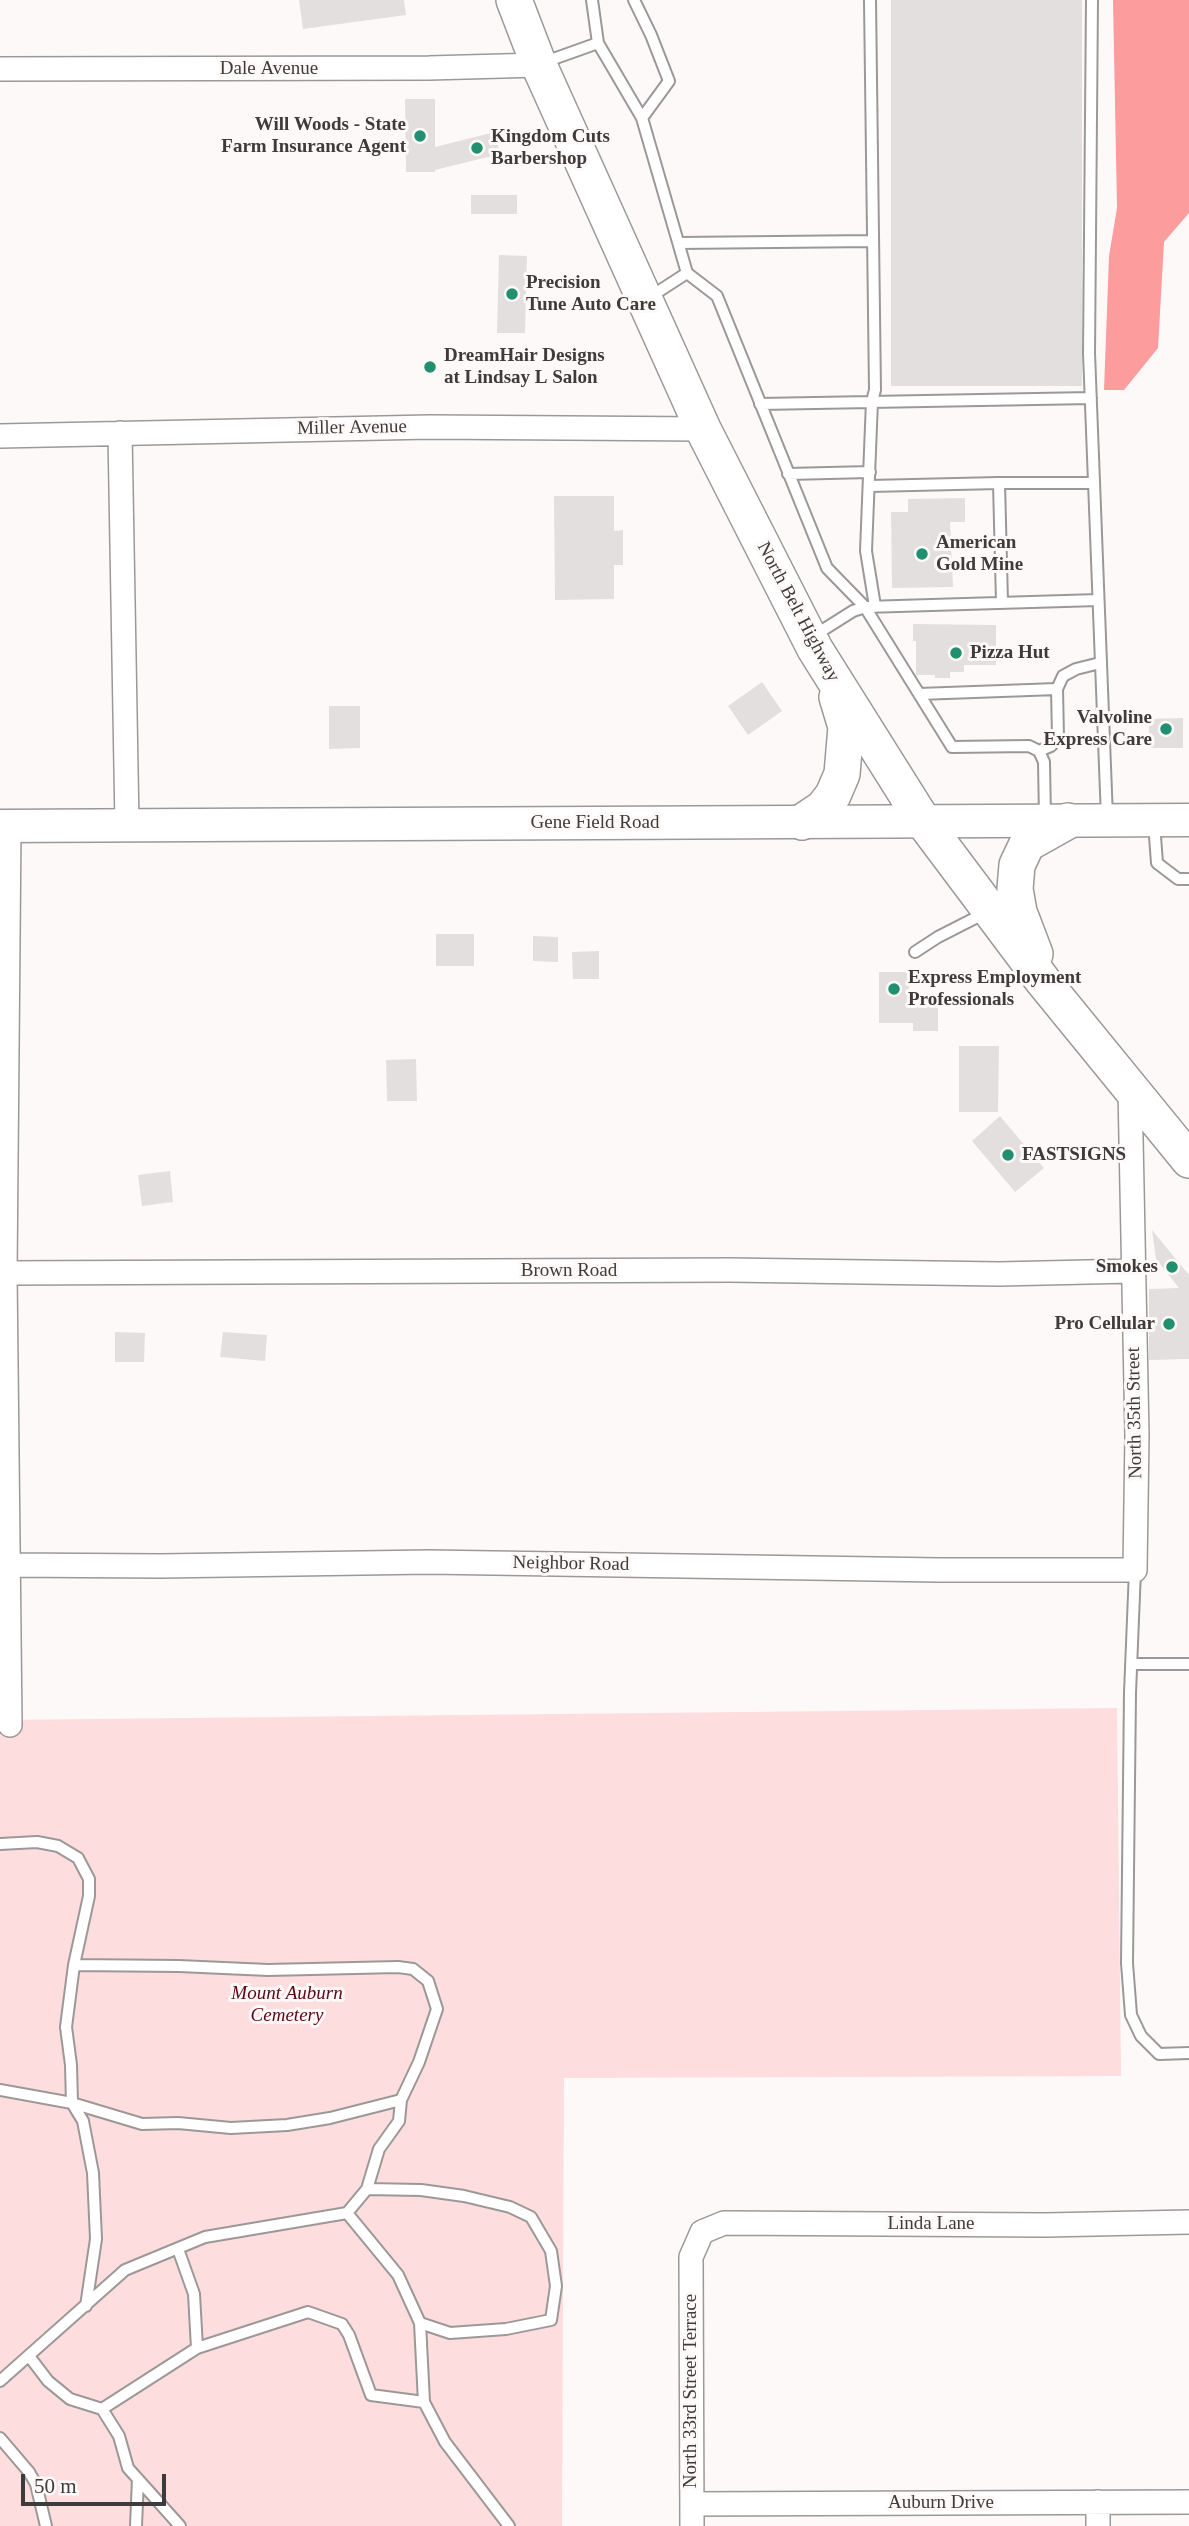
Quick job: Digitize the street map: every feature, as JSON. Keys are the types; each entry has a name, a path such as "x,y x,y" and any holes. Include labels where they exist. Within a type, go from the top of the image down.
{"main road":[{"name":"North Belt Highway","path":"514,0 539,65 703,429 809,638 923,821 1043,981 1189,1160"},
{"path":"802,822 822,808 833,795 842,774 846,727 832,676"},
{"path":"1043,981 1019,912 1015,889 1017,865 1027,844 1056,821"}],"street":[{"name":"Dale Avenue","path":"0,69 539,65"},
{"name":"Miller Avenue","path":"0,436 430,427 703,429"},
{"path":"120,433 127,825"},
{"name":"Gene Field Road","path":"5,826 1189,820"},
{"path":"5,826 5,1273 10,1725"},
{"name":"North 35th Street","path":"1130,1089 1137,1435 1135,1570"},
{"name":"Brown Road","path":"5,1273 730,1270 999,1275 1132,1271"},
{"name":"Neighbor Road","path":"7,1565 429,1562 939,1570 1135,1570"},
{"name":"Linda Lane","path":"691,2257 702,2232 724,2223 1046,2225 1189,2222"},
{"name":"North 33rd Street Terrace","path":"691,2257 692,2515"},
{"path":"1098,2502 1098,2526"},
{"name":"Auburn Drive","path":"692,2515 1098,2502 1189,2502"}],"lane":[{"path":"592,0 598,43 642,118 687,273 717,296 827,568 870,606 952,747 1029,746 1039,751 1044,762 1056,821"},
{"path":"634,0 669,81 642,118"},
{"path":"870,0 875,390 872,401 866,551 870,606"},
{"path":"1091,0 1091,398 1107,820"},
{"path":"539,65 598,43"},
{"path":"679,243 873,241"},
{"path":"645,301 687,273"},
{"path":"760,404 1091,398"},
{"path":"788,474 870,472"},
{"path":"999,483 1002,602"},
{"path":"870,486 1093,483"},
{"path":"809,638 853,611 870,606 1098,600"},
{"path":"1039,751 1051,746 1058,738 1057,689 1063,676 1076,669 1100,663"},
{"path":"919,694 1057,689"},
{"path":"1154,820 1157,863 1178,879 1189,879"},
{"path":"915,952 937,937 989,910"},
{"path":"1135,1570 1127,1963 1131,2015 1141,2036 1159,2054 1189,2053"},
{"path":"1131,1664 1189,1664"},
{"path":"0,1844 37,1842 58,1846 78,1858 89,1879 89,1896 74,1965 66,2027 72,2103 83,2121 93,2174 96,2239 86,2306"},
{"path":"0,2381 125,2270 205,2237 347,2213 367,2189 379,2149 399,2121 401,2100 419,2062 437,2009 428,1981 413,1969 398,1967 268,1970 74,1965"},
{"path":"0,2090 72,2103 142,2124 178,2123 231,2129 287,2125 330,2118 401,2100"},
{"path":"367,2189 421,2190 464,2196 510,2207 531,2217 551,2250 556,2286 551,2320 506,2329 450,2333 420,2323"},
{"path":"347,2213 398,2275 420,2323 424,2402 446,2442 509,2526"},
{"path":"178,2249 194,2294 197,2348"},
{"path":"102,2409 197,2348 308,2312 342,2324 349,2335 371,2395 424,2402"},
{"path":"29,2356 48,2381 70,2399 102,2409 119,2436 128,2468 180,2526"},
{"path":"0,2438 36,2484 46,2526"},
{"path":"136,2526 138,2479"}],"green space":[{"name":"Mount Auburn Cemetery","path":"1117,1708 1121,2076 564,2078 562,2526 0,2526 0,1720"}],"shaded area":[{"path":"1113,0 1189,0 1189,213 1164,242 1158,348 1124,390 1104,390 1109,256 1117,208"}],"building":[{"path":"299,0 404,0 406,15 303,29"},
{"path":"891,0 1082,0 1082,386 891,386"},
{"path":"405,99 435,99 435,147 495,132 500,154 435,172 406,172"},
{"path":"471,195 517,195 517,214 471,214"},
{"name":"Precision Tune Auto Care","path":"499,255 527,256 525,333 497,333"},
{"path":"554,496 614,496 614,531 623,530 623,565 614,565 614,599 555,600"},
{"name":"American Gold Mine","path":"965,498 965,522 950,522 953,587 892,588 891,512 908,512 908,499"},
{"name":"Pizza Hut","path":"913,624 996,625 996,665 964,665 964,672 950,672 950,678 916,675"},
{"path":"762,682 782,711 748,735 728,706"},
{"path":"329,706 360,706 360,748 329,749"},
{"name":"Valvoline Express Care","path":"1183,718 1183,748 1149,748 1149,719"},
{"path":"436,934 474,934 474,966 436,966"},
{"path":"533,936 558,937 558,962 533,961"},
{"path":"599,951 599,979 573,979 572,952"},
{"name":"Express Employment Professionals","path":"879,972 909,972 909,1006 938,1005 938,1031 913,1031 913,1023 879,1023"},
{"path":"959,1046 999,1046 998,1112 959,1112"},
{"path":"416,1059 417,1101 387,1101 386,1060"},
{"name":"FASTSIGNS","path":"1000,1116 1044,1168 1015,1192 972,1141"},
{"path":"170,1171 173,1202 142,1206 138,1175"},
{"name":"Pro Cellular","path":"1152,1230 1189,1275 1189,1359 1149,1360 1149,1289 1179,1288 1156,1259"},
{"path":"115,1332 145,1333 144,1362 115,1362"},
{"path":"223,1332 267,1335 265,1361 220,1357"}],"place":[{"name":"Will Woods - State Farm Insurance Agent","path":"420,136"},
{"name":"Kingdom Cuts Barbershop","path":"477,148"},
{"name":"Precision Tune Auto Care","path":"512,294"},
{"name":"DreamHair Designs at Lindsay L Salon","path":"430,367"},
{"name":"American Gold Mine","path":"922,554"},
{"name":"Pizza Hut","path":"956,653"},
{"name":"Valvoline Express Care","path":"1166,729"},
{"name":"Express Employment Professionals","path":"894,989"},
{"name":"FASTSIGNS","path":"1008,1155"},
{"name":"Smokes","path":"1172,1267"},
{"name":"Pro Cellular","path":"1169,1324"}]}
